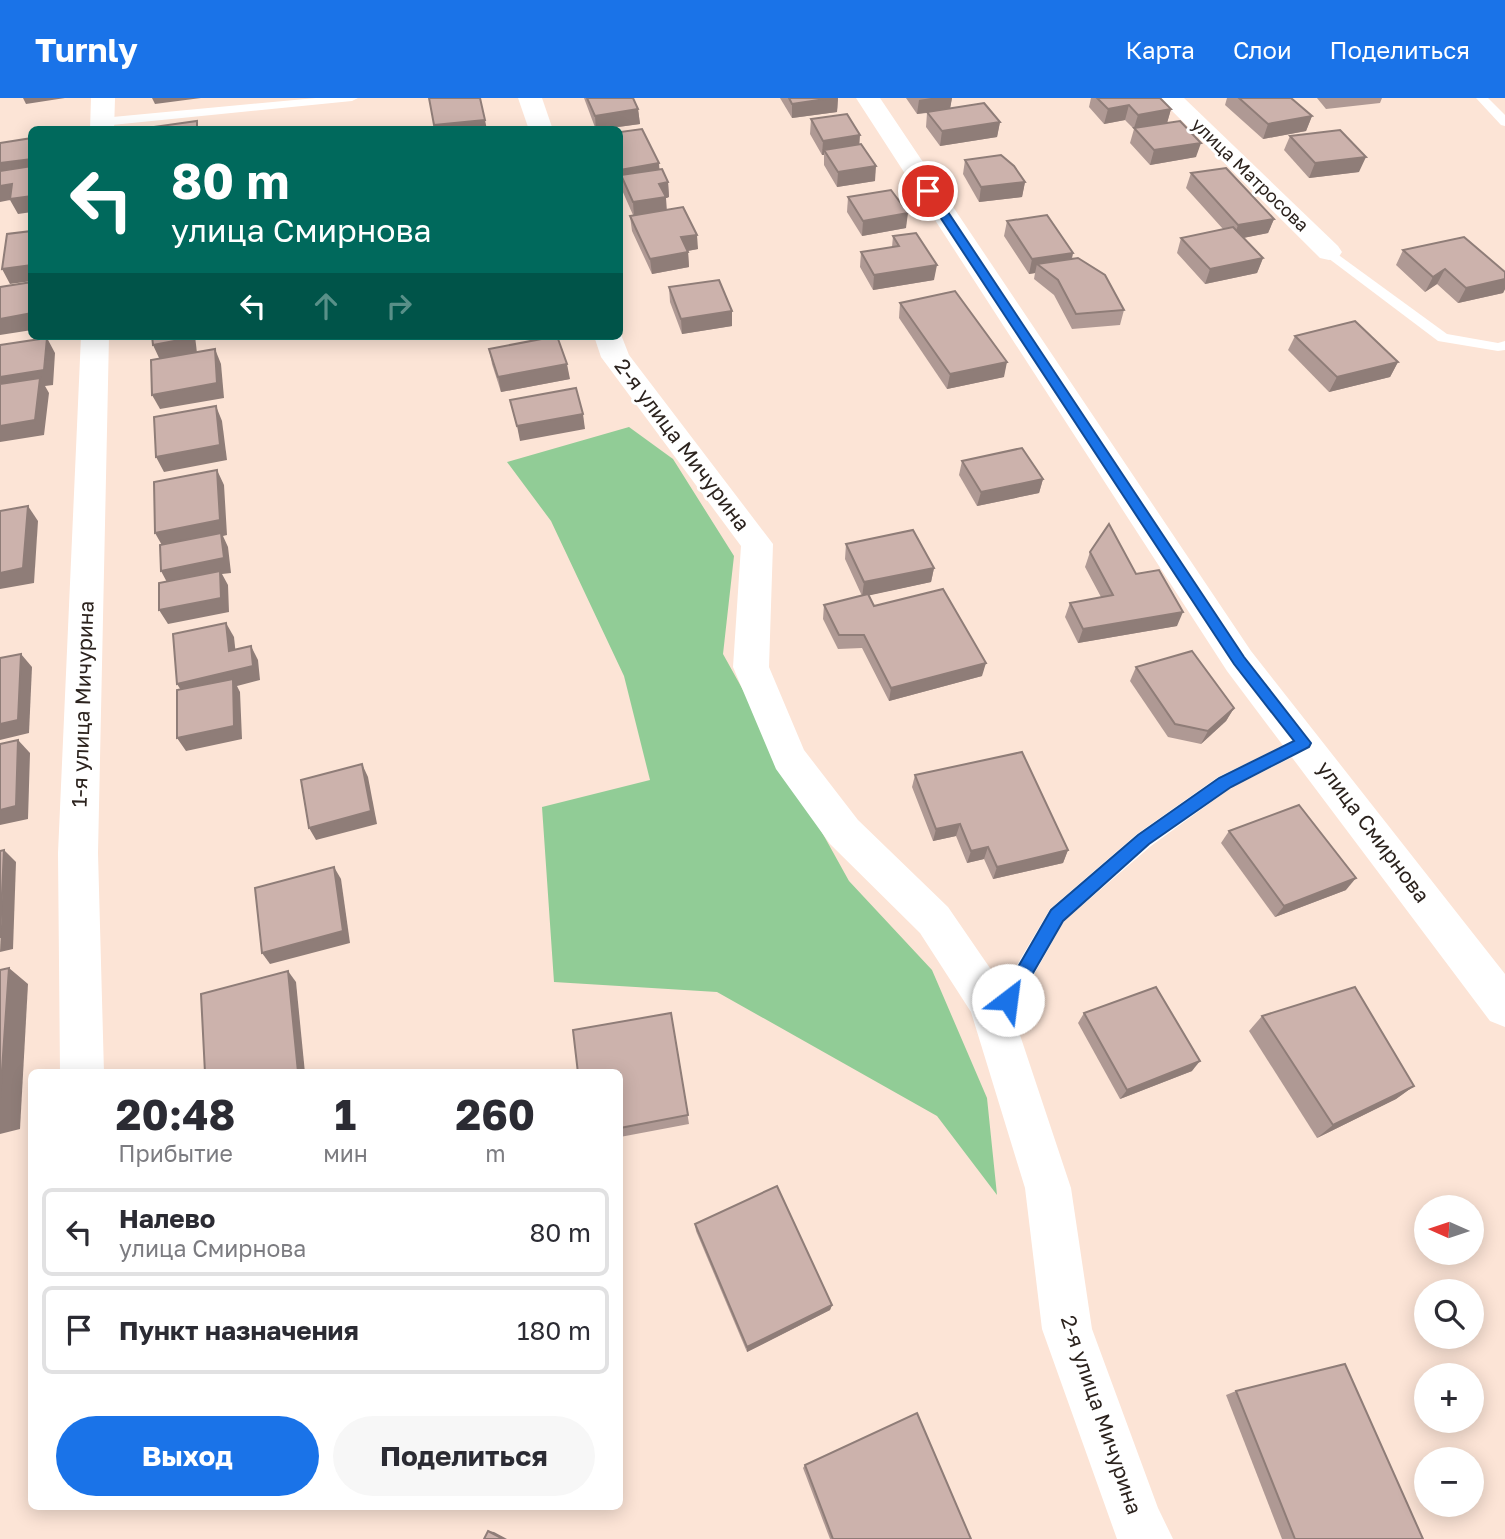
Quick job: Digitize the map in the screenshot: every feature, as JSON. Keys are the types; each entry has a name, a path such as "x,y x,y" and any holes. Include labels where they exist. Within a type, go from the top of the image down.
{"street":[{"path":"102,126 103,98"},
{"path":"530,98 540,126"},
{"name":"улица Смирнова","path":"868,98 1049,376 1232,649 1505,1007"},
{"name":"улица Матросова","path":"1171,98 1329,253"},
{"name":"1-я улица Мичурина","path":"82,1069 78,853 95,340"},
{"name":"2-я улица Мичурина","path":"609,340 615,358 757,544 751,667 789,758 844,832 934,920 990,1004 1048,1188 1068,1329 1137,1522 1146,1539"}],"lane":[{"path":"102,126 352,98"},
{"path":"1482,98 1505,122"},
{"path":"1329,253 1443,338 1498,347 1505,345"},
{"path":"996,1021 1057,915 1143,840 1215,789 1304,743"}],"green space":[{"path":"629,427 673,459 734,556 723,654 849,881 932,970 987,1098 997,1195 937,1116 717,992 554,982 542,807 650,780 624,676 551,521 507,462"}],"building":[{"path":"429,98 480,98 485,120 434,125"},
{"path":"587,98 633,98 638,109 595,116"},
{"path":"789,98 832,98 792,104"},
{"path":"1097,98 1160,98 1171,109 1138,115 1129,105 1108,109"},
{"path":"1239,98 1291,98 1312,116 1268,124"},
{"path":"984,103 1000,122 942,131 927,112"},
{"path":"847,114 860,135 823,141 811,119"},
{"path":"197,121 197,126 161,126"},
{"path":"1180,121 1201,143 1154,150 1134,128"},
{"path":"642,129 659,163 623,169 623,132"},
{"path":"1340,130 1366,157 1315,163 1290,136"},
{"path":"28,139 28,160 0,163 0,143"},
{"path":"861,144 876,166 838,172 824,150"},
{"path":"1001,155 1014,166 1025,182 981,187 965,160"},
{"path":"28,167 28,197 10,199 12,184 0,186 0,171"},
{"path":"1226,168 1274,219 1238,225 1191,173"},
{"path":"662,169 668,182 659,184 666,197 633,202 623,175"},
{"path":"891,190 908,213 863,221 848,197"},
{"path":"683,207 697,235 681,237 688,252 650,259 630,216"},
{"path":"1047,215 1073,253 1032,259 1007,221"},
{"path":"1233,227 1263,258 1210,269 1181,238"},
{"path":"28,231 28,266 2,269 7,234"},
{"path":"916,233 937,265 874,275 861,252 899,246 893,236"},
{"path":"1464,237 1505,272 1505,279 1466,288 1445,269 1433,277 1403,250"},
{"path":"1078,258 1105,275 1124,310 1076,314 1058,280 1037,264"},
{"path":"719,280 732,311 681,319 669,287"},
{"path":"28,283 28,314 0,319 0,287"},
{"path":"955,291 1007,362 950,374 900,303"},
{"path":"1355,321 1398,362 1337,377 1295,336"},
{"path":"47,340 44,370 0,377 0,345"},
{"path":"152,340 179,340 153,345"},
{"path":"536,340 558,340 567,364 498,377 489,349"},
{"path":"215,349 217,383 152,395 151,360"},
{"path":"40,378 35,420 0,426 0,384"},
{"path":"576,388 583,414 517,426 510,400"},
{"path":"216,406 220,445 156,457 154,417"},
{"path":"1022,448 1043,479 981,492 962,461"},
{"path":"217,470 220,520 155,533 154,482"},
{"path":"28,506 23,568 0,573 0,511"},
{"path":"1109,524 1136,574 1159,570 1183,612 1083,629 1070,603 1113,595 1090,552"},
{"path":"913,530 934,568 864,582 846,544"},
{"path":"221,533 224,558 161,571 160,545"},
{"path":"220,571 221,598 159,610 159,583"},
{"path":"943,589 986,663 891,688 864,635 839,635 824,605 868,594 874,606"},
{"path":"226,623 229,651 251,646 253,666 177,684 173,634"},
{"path":"1192,651 1234,708 1208,731 1175,724 1136,667"},
{"path":"21,654 18,720 0,724 0,658"},
{"path":"233,679 234,726 177,738 177,690"},
{"path":"18,740 16,806 0,810 0,744"},
{"path":"1022,752 1068,850 997,867 988,847 971,851 960,824 936,829 915,775"},
{"path":"362,764 371,811 309,828 301,780"},
{"path":"1299,805 1356,878 1284,906 1229,831"},
{"path":"4,850 0,937 0,851"},
{"path":"334,867 343,931 262,953 255,888"},
{"path":"9,968 0,1099 0,970"},
{"path":"288,971 298,1069 205,1069 201,994"},
{"path":"1156,987 1200,1061 1127,1090 1084,1013"},
{"path":"1355,987 1414,1086 1333,1125 1262,1016"},
{"path":"671,1013 688,1115 623,1127 623,1069 578,1069 573,1030"},
{"path":"777,1186 832,1305 747,1347 695,1224"},
{"path":"1345,1364 1423,1539 1295,1539 1236,1391"},
{"path":"917,1413 971,1539 833,1539 805,1465"},
{"path":"488,1531 503,1539 484,1539"}],"route":[{"path":"928,191 1239,660 1304,743 1225,782 1143,840 1057,915 1008,1000"}]}
